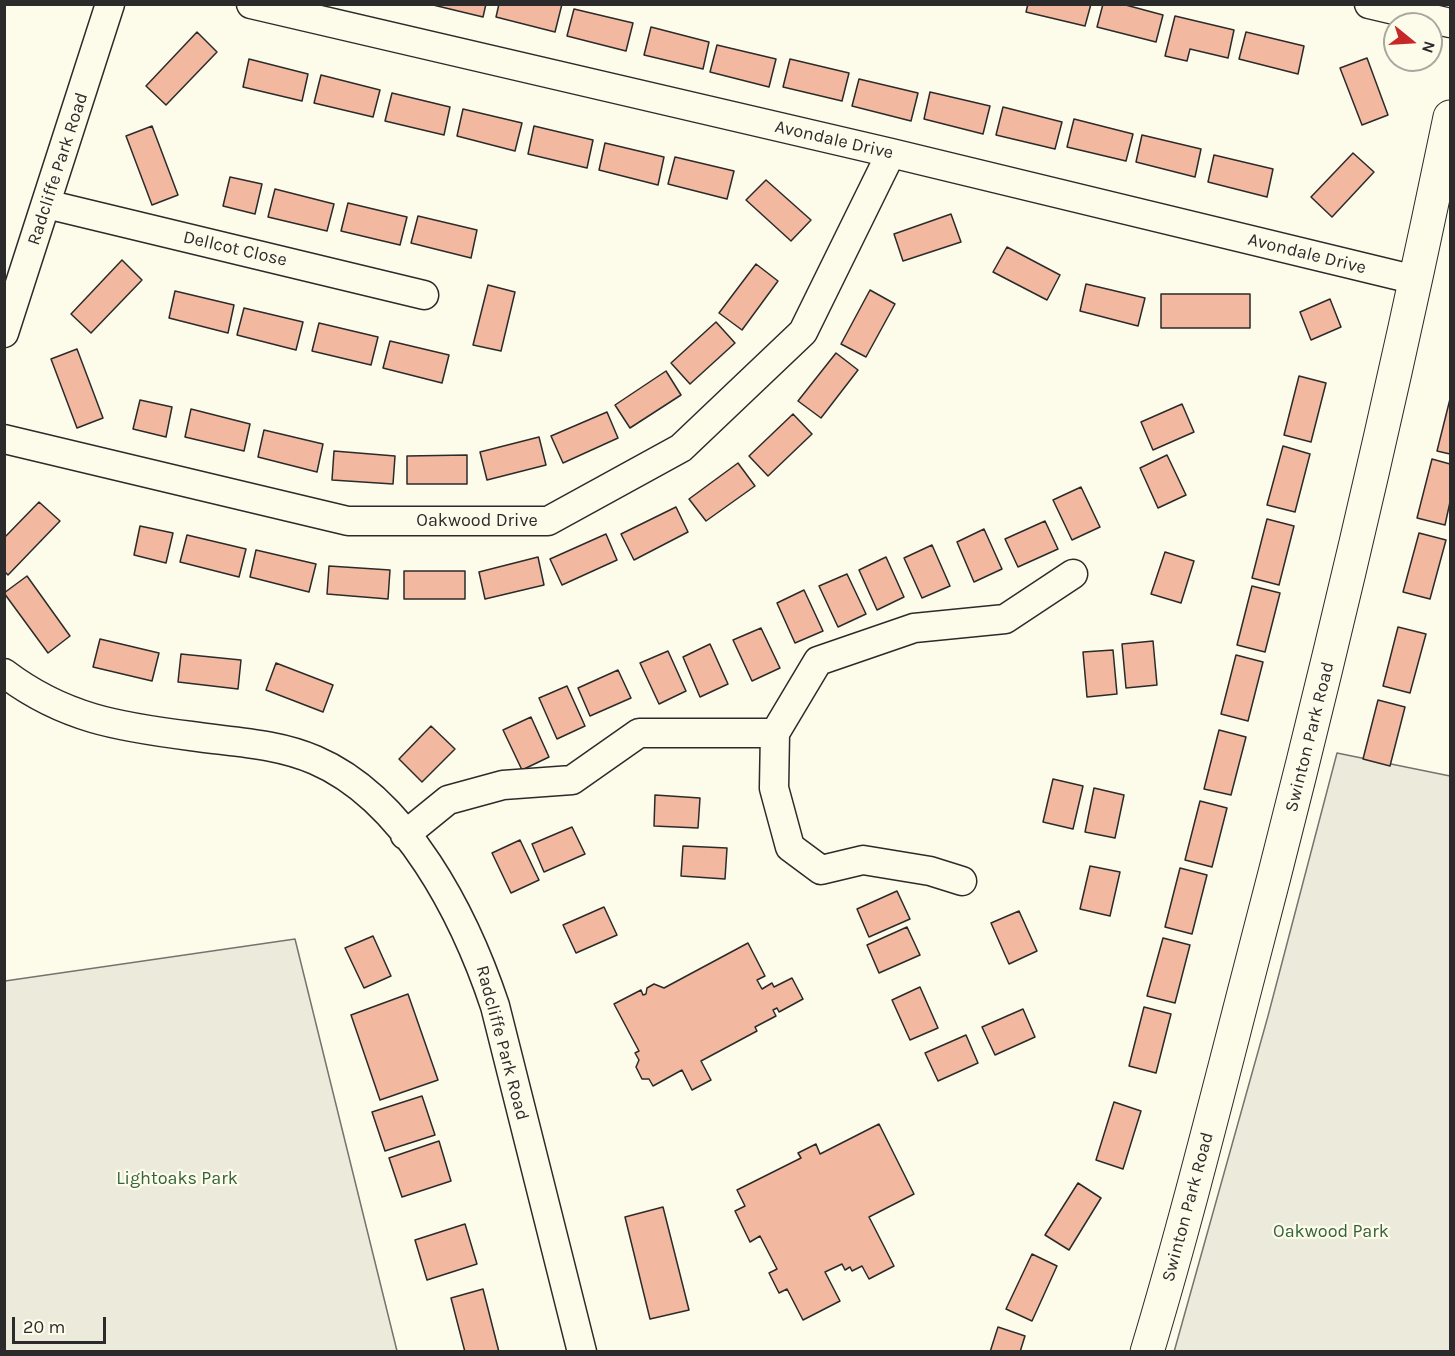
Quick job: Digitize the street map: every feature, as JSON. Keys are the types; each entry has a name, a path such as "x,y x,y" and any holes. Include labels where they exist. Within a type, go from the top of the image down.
{"street":[{"name":"Radcliffe Park Road","path":"4,333 110,4"},
{"name":"Avondale Drive","path":"251,4 891,153 1416,280"},
{"path":"1369,4 1450,23"},
{"name":"Swinton Park Road","path":"1147,1352 1174,1264 1311,737 1416,280 1450,117"},
{"name":"Oakwood Drive","path":"4,439 348,521 548,521 681,448 804,333 891,153"},
{"name":"Dellcot Close","path":"46,204 424,294"},
{"path":"962,881 930,871 863,860 821,870 790,847 774,788 775,733 818,661 914,628 1005,619 1073,574"},
{"name":"Radcliffe Park Road","path":"4,673 48,701 104,723 269,747 313,759 355,782 379,804 405,835 445,891 481,962 495,1006 582,1352"},
{"path":"405,835 448,800 503,784 572,780 639,733 775,733"}],"green space":[{"name":"Oakwood Park","path":"1337,753 1450,776 1450,1351 1174,1352 1268,1016"},
{"name":"Lightoaks Park","path":"295,939 397,1351 5,1351 5,981"}],"building":[{"path":"429,4 486,4 483,17"},
{"path":"499,4 562,4 555,32 496,17"},
{"path":"1028,4 1091,4 1085,26 1026,12"},
{"path":"1103,4 1122,4 1163,15 1156,42 1097,27"},
{"path":"574,9 633,23 626,51 567,36"},
{"path":"1175,16 1234,30 1228,58 1190,49 1187,61 1165,56"},
{"path":"651,27 709,42 703,69 644,55"},
{"path":"197,32 217,52 166,105 146,86"},
{"path":"1246,32 1304,46 1298,74 1239,59"},
{"path":"717,45 776,59 769,87 710,72"},
{"path":"1367,58 1388,115 1362,125 1340,68"},
{"path":"249,59 308,74 302,101 243,87"},
{"path":"790,59 849,73 842,101 783,87"},
{"path":"321,75 380,90 373,117 314,103"},
{"path":"859,79 918,93 911,121 852,106"},
{"path":"930,92 990,106 983,134 924,119"},
{"path":"392,93 450,107 444,135 385,121"},
{"path":"1003,107 1062,122 1055,149 996,135"},
{"path":"463,109 522,123 515,151 457,136"},
{"path":"1074,119 1133,134 1126,161 1067,147"},
{"path":"152,126 178,195 152,205 126,136"},
{"path":"534,126 593,140 587,168 528,154"},
{"path":"1142,135 1201,149 1195,177 1136,162"},
{"path":"605,143 664,157 658,185 599,170"},
{"path":"1353,153 1374,172 1332,217 1311,197"},
{"path":"1214,155 1273,169 1267,197 1208,182"},
{"path":"675,157 734,171 727,199 668,184"},
{"path":"230,177 262,184 255,214 223,206"},
{"path":"766,180 811,220 791,241 746,200"},
{"path":"275,189 334,204 327,231 268,217"},
{"path":"348,203 407,217 400,245 341,231"},
{"path":"951,214 961,242 903,261 894,234"},
{"path":"418,216 477,230 471,258 411,243"},
{"path":"1007,247 1060,275 1047,300 993,272"},
{"path":"122,260 142,280 91,333 71,314"},
{"path":"756,264 778,281 742,330 719,313"},
{"path":"1086,284 1145,298 1138,326 1080,311"},
{"path":"488,285 515,292 501,351 473,345"},
{"path":"870,290 895,304 866,357 841,344"},
{"path":"175,291 234,305 228,333 169,318"},
{"path":"1161,294 1250,294 1250,328 1161,328"},
{"path":"1330,299 1341,327 1311,340 1300,312"},
{"path":"244,308 303,322 296,350 237,335"},
{"path":"716,322 735,343 690,384 671,363"},
{"path":"319,323 378,337 371,365 312,351"},
{"path":"390,341 449,355 442,383 383,368"},
{"path":"77,349 103,418 77,428 51,359"},
{"path":"836,353 858,370 821,418 798,401"},
{"path":"666,371 681,395 630,428 615,405"},
{"path":"1299,376 1326,383 1311,442 1284,435"},
{"path":"1450,399 1450,454 1437,451"},
{"path":"140,400 172,407 166,437 133,429"},
{"path":"1182,404 1194,432 1153,450 1141,422"},
{"path":"191,409 250,424 244,451 185,437"},
{"path":"607,412 618,438 563,463 551,436"},
{"path":"793,414 812,434 768,476 749,456"},
{"path":"264,430 323,444 317,472 258,457"},
{"path":"539,437 546,465 487,480 480,452"},
{"path":"1283,446 1310,454 1295,512 1267,505"},
{"path":"334,451 395,456 393,484 332,480"},
{"path":"467,455 467,484 407,484 407,456"},
{"path":"1167,455 1186,495 1158,508 1140,468"},
{"path":"1432,459 1450,464 1450,502 1445,525 1417,518"},
{"path":"738,463 755,486 706,521 689,499"},
{"path":"1081,487 1100,527 1072,540 1053,500"},
{"path":"39,502 60,521 8,575 4,571 4,538"},
{"path":"676,507 688,532 634,560 621,534"},
{"path":"1267,519 1294,526 1279,585 1252,578"},
{"path":"1045,521 1058,549 1018,567 1005,539"},
{"path":"140,526 173,533 166,563 134,555"},
{"path":"984,529 1002,569 974,582 957,542"},
{"path":"1419,533 1446,540 1430,599 1403,592"},
{"path":"606,534 617,560 562,585 550,559"},
{"path":"187,535 246,549 239,577 180,562"},
{"path":"932,545 950,586 922,598 904,558"},
{"path":"256,550 316,564 309,592 250,577"},
{"path":"1165,552 1194,561 1181,603 1151,594"},
{"path":"538,557 544,585 485,599 479,572"},
{"path":"886,557 904,597 877,610 859,570"},
{"path":"329,566 390,570 388,599 327,594"},
{"path":"404,571 465,571 465,599 404,599"},
{"path":"847,574 866,614 838,627 819,586"},
{"path":"27,576 70,636 48,653 4,593"},
{"path":"1252,586 1280,593 1265,652 1237,645"},
{"path":"804,590 823,631 795,643 777,603"},
{"path":"1398,627 1426,634 1410,693 1383,686"},
{"path":"761,628 780,668 752,681 733,640"},
{"path":"100,639 159,653 152,681 93,667"},
{"path":"1153,641 1157,685 1126,688 1122,644"},
{"path":"710,644 728,684 700,697 683,657"},
{"path":"1113,650 1117,694 1087,697 1083,652"},
{"path":"668,651 686,691 659,704 640,663"},
{"path":"181,654 241,660 238,689 178,682"},
{"path":"1236,655 1263,662 1248,721 1221,714"},
{"path":"276,663 333,685 323,712 266,690"},
{"path":"618,670 631,698 590,716 578,688"},
{"path":"567,686 585,726 557,739 539,698"},
{"path":"1378,700 1405,707 1390,766 1363,759"},
{"path":"531,717 549,757 522,770 503,730"},
{"path":"431,726 455,749 422,782 399,759"},
{"path":"1219,730 1246,737 1231,795 1204,789"},
{"path":"1053,779 1083,786 1073,829 1043,822"},
{"path":"1094,788 1124,795 1115,838 1085,832"},
{"path":"655,795 700,798 698,828 654,826"},
{"path":"1200,801 1227,808 1212,867 1185,860"},
{"path":"572,827 585,854 544,872 532,844"},
{"path":"520,840 539,880 511,893 492,853"},
{"path":"683,846 727,848 725,879 681,876"},
{"path":"1090,866 1120,872 1110,916 1080,909"},
{"path":"1180,868 1207,875 1192,934 1165,927"},
{"path":"897,891 910,919 869,937 857,909"},
{"path":"604,907 617,935 576,953 563,925"},
{"path":"1019,911 1037,951 1009,964 991,923"},
{"path":"907,927 920,955 879,973 867,945"},
{"path":"373,936 391,976 364,988 345,948"},
{"path":"1163,938 1190,945 1175,1003 1147,996"},
{"path":"748,943 765,976 757,980 762,989 772,983 774,987 792,978 803,999 779,1012 777,1008 773,1010 776,1016 755,1027 757,1031 701,1061 711,1080 692,1090 682,1070 653,1086 649,1079 642,1079 636,1067 639,1060 635,1053 639,1051 614,1004 641,990 643,995 646,994 647,988 654,984 664,988"},
{"path":"920,987 938,1028 910,1040 892,1000"},
{"path":"408,994 438,1080 380,1100 351,1015"},
{"path":"1144,1007 1171,1014 1156,1073 1129,1066"},
{"path":"1023,1009 1035,1037 995,1055 982,1027"},
{"path":"966,1035 978,1063 938,1081 925,1053"},
{"path":"422,1096 435,1135 385,1151 372,1112"},
{"path":"1114,1102 1141,1111 1123,1169 1096,1160"},
{"path":"879,1124 914,1194 869,1217 894,1266 869,1279 862,1266 852,1271 850,1267 845,1270 842,1264 825,1272 840,1301 803,1320 787,1289 779,1293 769,1273 777,1269 760,1236 750,1242 735,1211 745,1206 737,1190 801,1158 798,1153 816,1144 820,1154"},
{"path":"439,1141 451,1181 402,1197 389,1158"},
{"path":"1078,1183 1101,1198 1069,1250 1045,1235"},
{"path":"663,1207 689,1310 650,1319 625,1217"},
{"path":"465,1224 477,1264 427,1280 415,1240"},
{"path":"1032,1254 1057,1266 1032,1321 1006,1309"},
{"path":"483,1289 499,1352 465,1352 451,1298"},
{"path":"998,1327 1025,1336 1020,1352 990,1352"}]}
